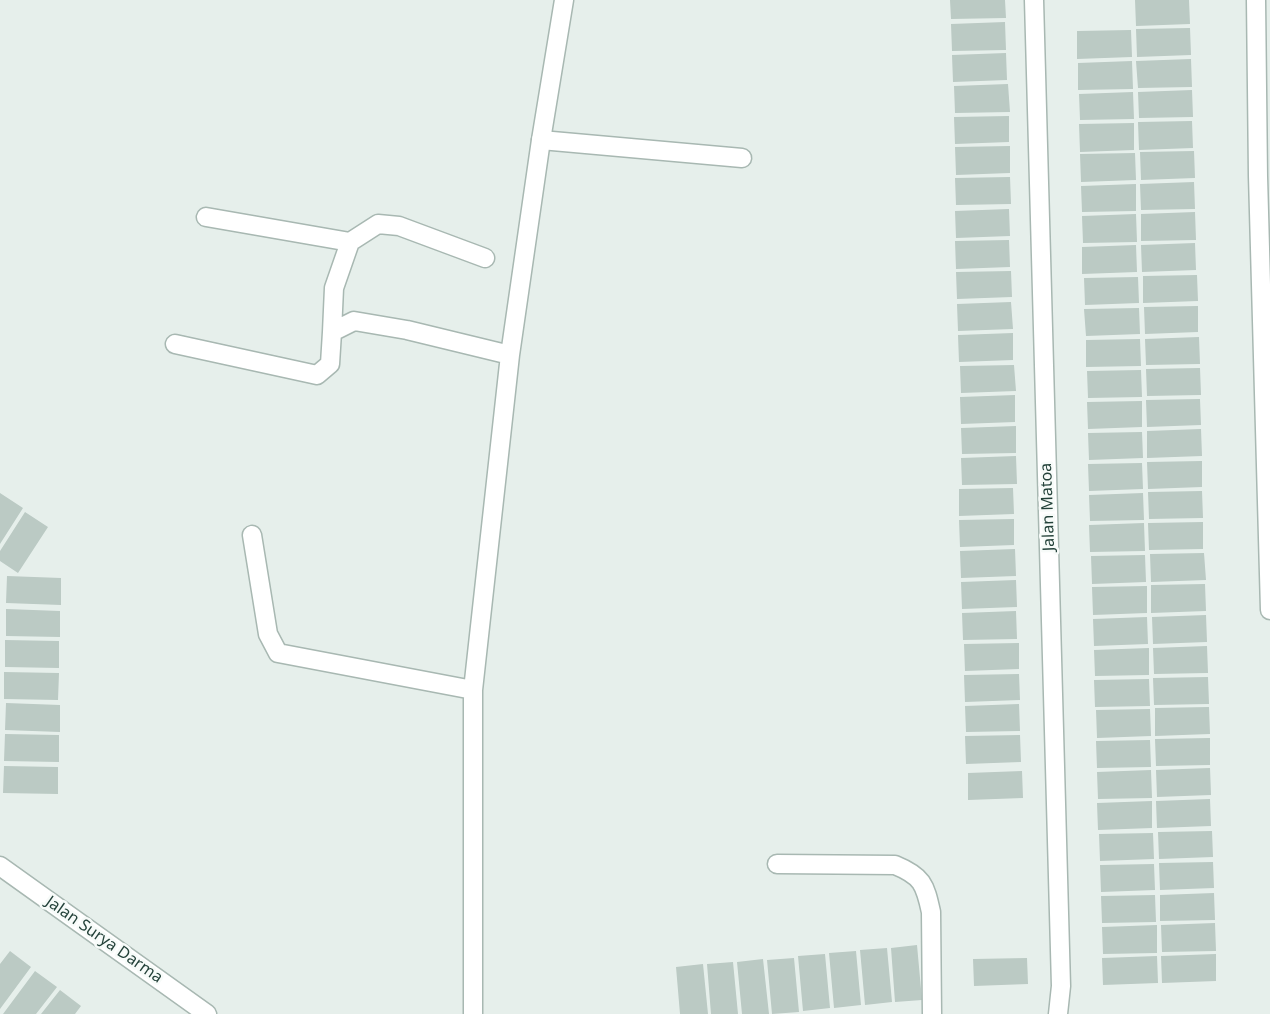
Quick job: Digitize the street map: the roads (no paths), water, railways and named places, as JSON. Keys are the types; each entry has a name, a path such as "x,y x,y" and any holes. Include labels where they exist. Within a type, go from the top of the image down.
{"street":[{"path":"473,1014 473,690 510,355 564,0"},
{"name":"Jalan Matoa","path":"1034,0 1061,986 1058,1014"},
{"path":"1256,0 1264,176 1270,610"},
{"path":"541,140 742,158"},
{"path":"206,216 350,242"},
{"path":"175,344 317,375 330,364 334,288 350,242 378,224 399,226 485,258"},
{"path":"332,332 354,321 407,330 510,355"},
{"path":"252,535 268,634 278,653 473,690"},
{"path":"777,864 895,866 912,872 922,884 931,912 932,1014"},
{"name":"Jalan Surya Darma","path":"0,866 207,1014"}]}
